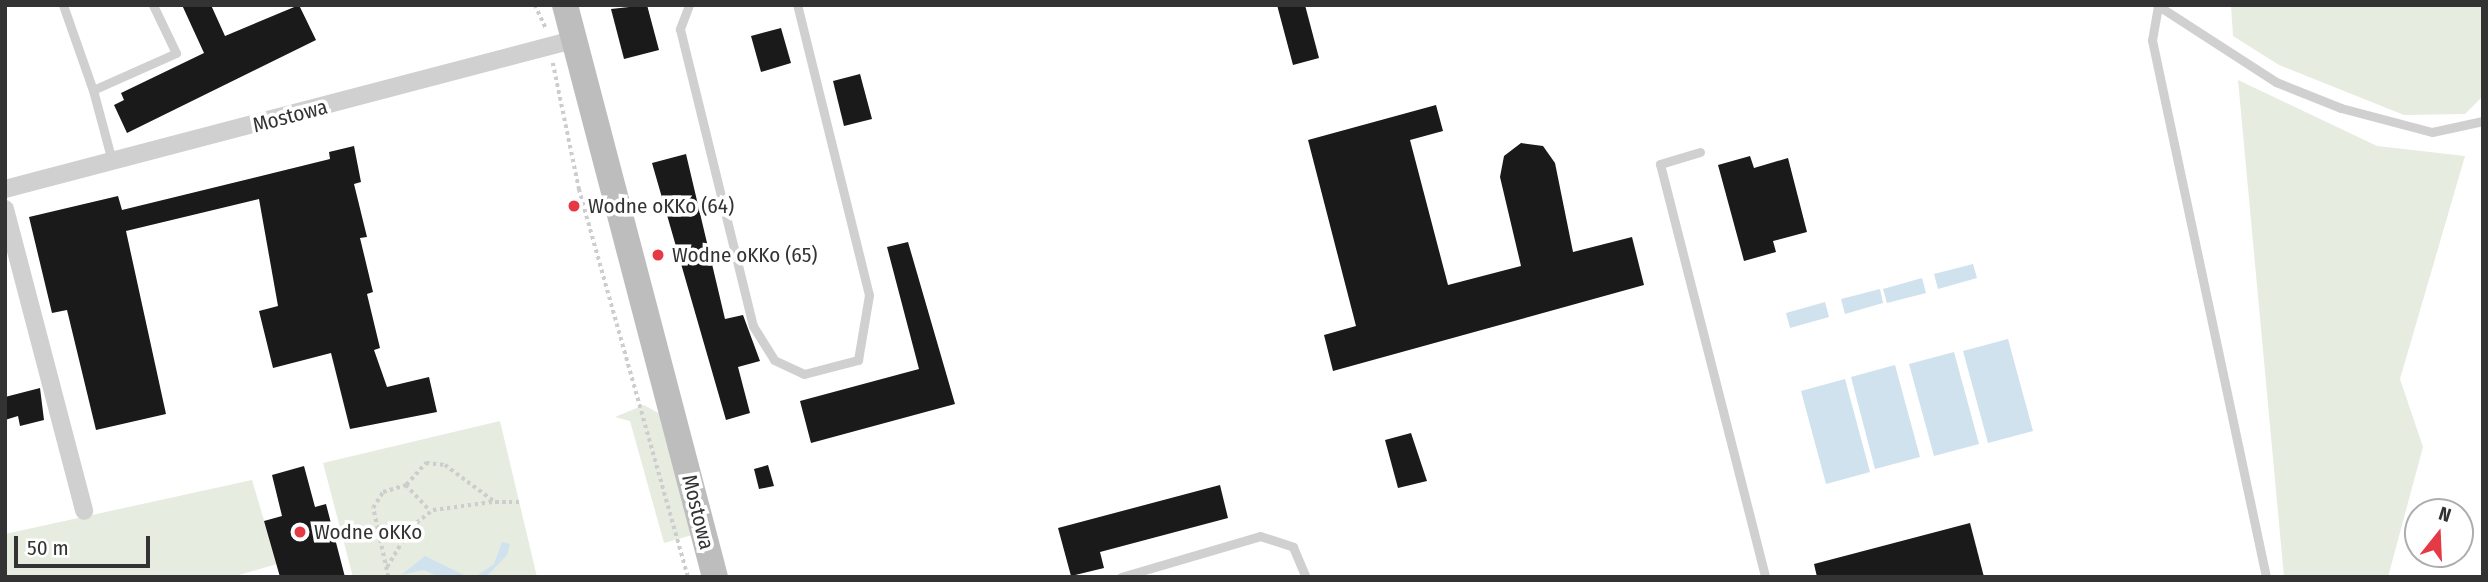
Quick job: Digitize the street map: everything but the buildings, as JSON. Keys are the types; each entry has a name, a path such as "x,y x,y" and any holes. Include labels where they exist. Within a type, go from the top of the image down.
{"street":[{"name":"Mostowa","path":"565,5 562,43 715,577"},
{"name":"Mostowa","path":"5,189 562,43"},
{"path":"5,209 84,511"}],"lane":[{"path":"63,5 93,90 112,163"},
{"path":"93,90 176,53 153,5"},
{"path":"689,5 680,29 753,326 774,359 804,374 858,360 869,295 797,5"},
{"path":"2266,577 2152,40 2158,5 2276,82 2341,108 2432,132 2483,121"},
{"path":"1700,152 1660,164 1765,577"},
{"path":"1121,577 1260,536 1293,547 1306,577"}],"path":[{"path":"535,5 562,43 579,189 688,577"},
{"path":"388,577 372,512 383,492 406,485 422,466 438,462 495,502"},
{"path":"406,485 430,511"},
{"path":"387,567 411,527 430,511 495,502 519,502"}],"shaded area":[{"path":"2231,5 2483,5 2483,96 2465,114 2404,115 2279,65 2233,36"},
{"path":"2238,80 2377,146 2465,156 2400,379 2423,447 2409,498 2404,498 2404,518 2388,577 2284,577"},
{"path":"644,405 660,414 692,535 664,543 630,421 615,417"},
{"path":"500,421 537,577 353,577 323,463"},
{"path":"252,480 277,564 232,577 5,577 5,534"}],"water":[{"path":"1973,264 1977,278 1938,289 1934,274"},
{"path":"1922,278 1926,293 1887,303 1883,289"},
{"path":"1880,289 1883,303 1845,314 1841,299"},
{"path":"1825,302 1829,317 1790,328 1786,313"},
{"path":"2008,339 2033,431 1988,443 1963,351"},
{"path":"1954,352 1979,444 1934,456 1909,364"},
{"path":"1895,365 1920,457 1875,469 1851,377"},
{"path":"1845,379 1870,472 1826,484 1801,391"},
{"path":"502,542 510,544 507,555 486,577 439,577 424,570 401,575 425,556 464,575 478,575 494,564"}],"place":[{"name":"Wodne oKKo (64)","path":"574,206"},
{"name":"Wodne oKKo (65)","path":"658,255"},
{"name":"Wodne oKKo","path":"300,532"}]}
